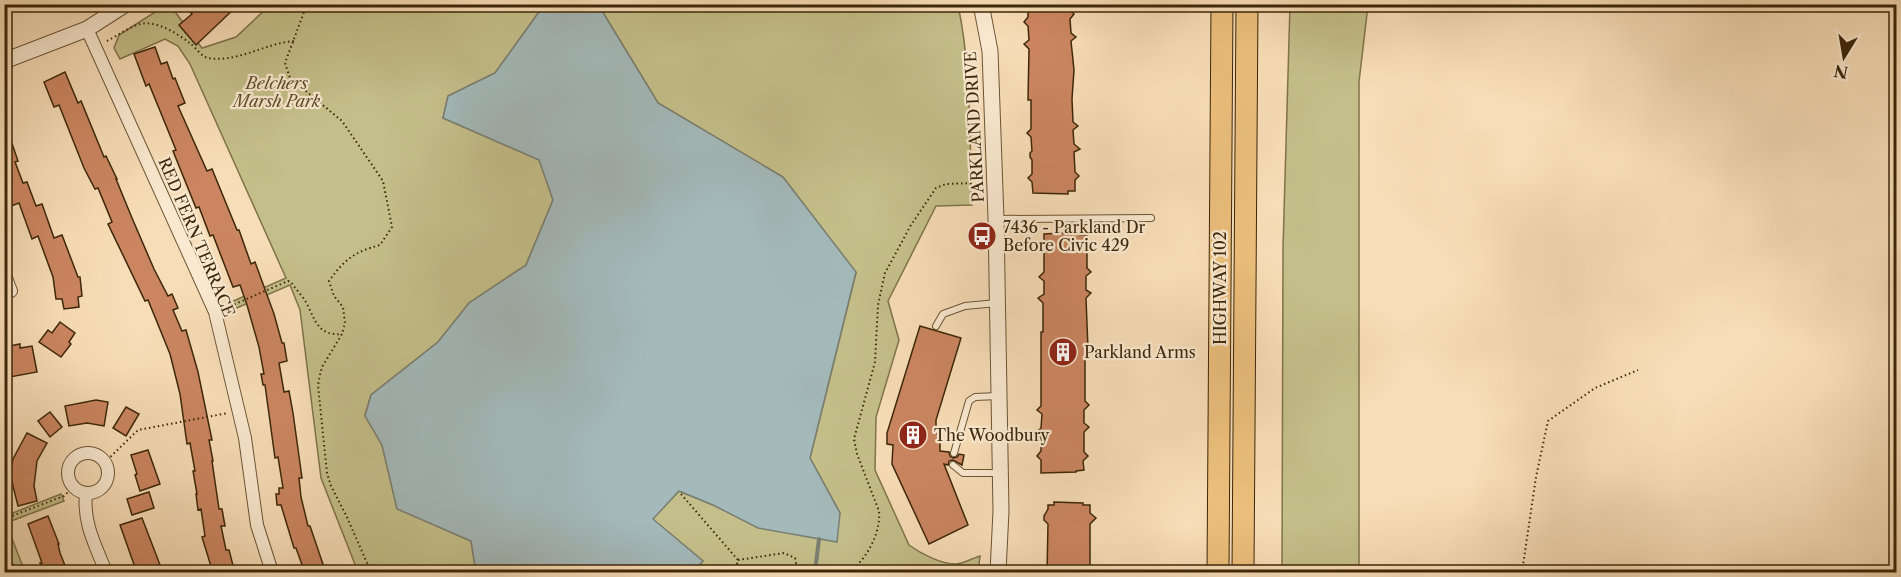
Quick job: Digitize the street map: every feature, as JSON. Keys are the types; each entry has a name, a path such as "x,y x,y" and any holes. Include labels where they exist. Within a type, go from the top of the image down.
{"highway":[{"name":"HIGHWAY 102","path":"1218,573 1222,4"},
{"name":"HIGHWAY 102","path":"1243,573 1247,4"}],"street":[{"path":"4,61 87,29 126,4"},
{"name":"PARKLAND DRIVE","path":"981,4 990,51 996,219 1001,510 998,573"},
{"name":"RED FERN TERRACE","path":"87,29 215,312 245,438 257,525 272,573"},
{"path":"4,273 11,291"},
{"path":"83,454 92,454 105,462 108,476 100,489 86,493 73,487 68,471 75,458 83,454"},
{"path":"86,493 84,509 86,523 106,573"}],"lane":[{"path":"996,219 1151,218"},
{"path":"936,326 943,314 965,306 997,303"},
{"path":"954,453 969,401 975,397 999,396"},
{"path":"953,465 963,473 1000,473"}],"path":[{"path":"307,4 285,63 290,78 342,121 383,181 392,227 381,245 358,251 339,267 329,281 334,296 343,307 345,323 342,334 322,367 318,385 327,473 371,573"},
{"path":"95,47 141,24 157,26 178,33 204,57 210,58 236,56 267,48 278,42 294,41"},
{"path":"854,572 874,541 880,517 857,454 854,439 875,362 878,305 885,273 936,188 946,184 973,183"},
{"path":"215,312 288,281 308,305 316,325 334,335 342,334"},
{"path":"1522,573 1536,477 1548,421 1595,388 1638,370"},
{"path":"105,462 138,430 214,416"},
{"path":"4,519 64,495 73,487"},
{"path":"681,494 738,560"},
{"path":"4,543 16,573"},
{"path":"738,560 784,553 795,558 798,573"},
{"path":"735,573 738,560"}],"green space":[{"name":"Belchers Marsh Park","path":"166,5 170,5 202,48 236,37 270,5 544,5 495,73 448,96 443,118 540,160 553,200 526,265 469,303 438,342 371,395 365,415 382,445 397,508 471,541 476,572 358,572 321,478 300,310 290,285 232,310 229,303 286,278 190,64 178,46 165,39 120,59 114,48 119,35"},
{"path":"591,5 958,5 968,79 972,205 936,206 888,301 899,340 876,417 875,470 909,545 931,558 950,564 962,563 980,556 978,572 692,572 703,561 652,519 679,491 713,505 840,513 810,458 856,273 783,177 658,103 599,6"},
{"path":"1290,5 1368,5 1359,82 1359,572 1282,572 1283,248"},
{"path":"61,494 64,501 6,523 25,572 5,572 5,516"}],"shaded area":[{"path":"544,5 599,6 658,103 783,177 856,272 810,458 840,513 837,542 758,528 679,491 653,519 703,561 692,572 476,572 471,541 397,509 382,445 365,416 371,395 438,342 469,303 526,265 553,200 539,160 443,118 448,96 495,73"}],"building":[{"path":"194,4 239,4 196,45 179,25 192,14 188,10"},
{"path":"1028,4 1070,4 1070,10 1074,14 1070,19 1071,33 1076,37 1071,41 1074,70 1072,99 1073,122 1078,126 1073,130 1074,144 1080,149 1074,152 1075,172 1079,176 1075,180 1075,191 1068,191 1068,194 1033,193 1032,182 1028,178 1032,174 1031,137 1027,133 1031,129 1031,100 1028,100 1029,49 1024,44 1029,40 1028,26 1024,22 1028,17"},
{"path":"155,47 161,64 167,62 173,79 175,78 185,103 178,106 207,171 212,169 237,230 239,230 251,264 255,262 282,343 284,343 287,361 279,363 284,392 289,391 293,413 302,478 299,478 301,497 308,526 310,526 326,573 305,573 296,548 294,548 281,505 277,505 276,494 279,494 279,488 283,488 278,457 275,458 265,385 263,385 261,374 264,374 259,347 240,285 233,287 213,235 210,236 199,207 196,208 173,151 176,150 149,84 146,86 134,54"},
{"path":"65,72 78,103 81,101 104,157 106,156 117,179 154,269 168,296 172,294 178,308 173,310 182,331 186,330 198,372 212,440 209,440 219,509 222,509 225,526 221,526 226,550 229,550 235,573 213,573 202,537 205,536 201,509 198,510 193,471 195,471 190,443 187,444 180,394 170,354 148,300 145,301 108,224 112,222 98,188 95,189 84,168 59,105 54,107 44,82"},
{"path":"4,126 6,126 18,161 15,162 23,183 27,182 36,206 42,204 54,238 62,235 78,277 80,277 82,296 78,297 79,307 64,309 62,299 56,299 53,277 38,236 32,239 19,203 11,206 4,188"},
{"name":"Parkland Arms","path":"1080,232 1080,235 1087,235 1087,245 1091,249 1087,253 1087,268 1091,272 1086,276 1086,290 1091,293 1086,298 1088,349 1085,350 1085,401 1089,405 1084,410 1084,423 1089,427 1084,432 1084,452 1088,456 1083,461 1084,470 1041,473 1041,460 1037,456 1041,451 1039,430 1042,414 1037,410 1041,406 1041,332 1043,332 1043,303 1038,298 1044,294 1044,281 1039,277 1044,272 1044,253 1041,249 1044,244 1044,234"},
{"path":"60,322 75,333 69,342 71,344 61,357 39,342 48,330 52,333"},
{"name":"The Woodbury","path":"920,326 961,338 936,420 936,433 940,436 940,451 949,452 953,458 959,454 964,455 962,465 953,460 949,461 948,465 944,464 968,525 929,544 892,464 893,445 887,444 887,433"},
{"path":"20,344 20,348 32,346 37,372 10,377 4,347"},
{"path":"96,400 108,402 104,426 87,423 69,426 65,406"},
{"path":"126,407 139,414 126,436 113,428"},
{"path":"50,412 62,427 50,437 38,421"},
{"path":"27,433 47,443 37,461 34,486 37,501 18,506 10,474 13,459"},
{"path":"148,450 160,484 140,491 131,455"},
{"path":"149,492 154,508 132,515 127,499"},
{"path":"1054,502 1090,505 1090,513 1096,518 1090,524 1090,573 1047,573 1048,524 1044,516 1048,505 1054,505"},
{"path":"48,516 68,573 44,573 40,563 42,563 28,524"},
{"path":"142,518 162,570 155,573 137,573 120,525"}],"waterway":[{"path":"815,572 819,539"}],"place":[{"name":"7436 - Parkland Dr Before Civic 429","path":"982,236"},
{"name":"Parkland Arms","path":"1063,352"},
{"name":"The Woodbury","path":"913,435"}]}
